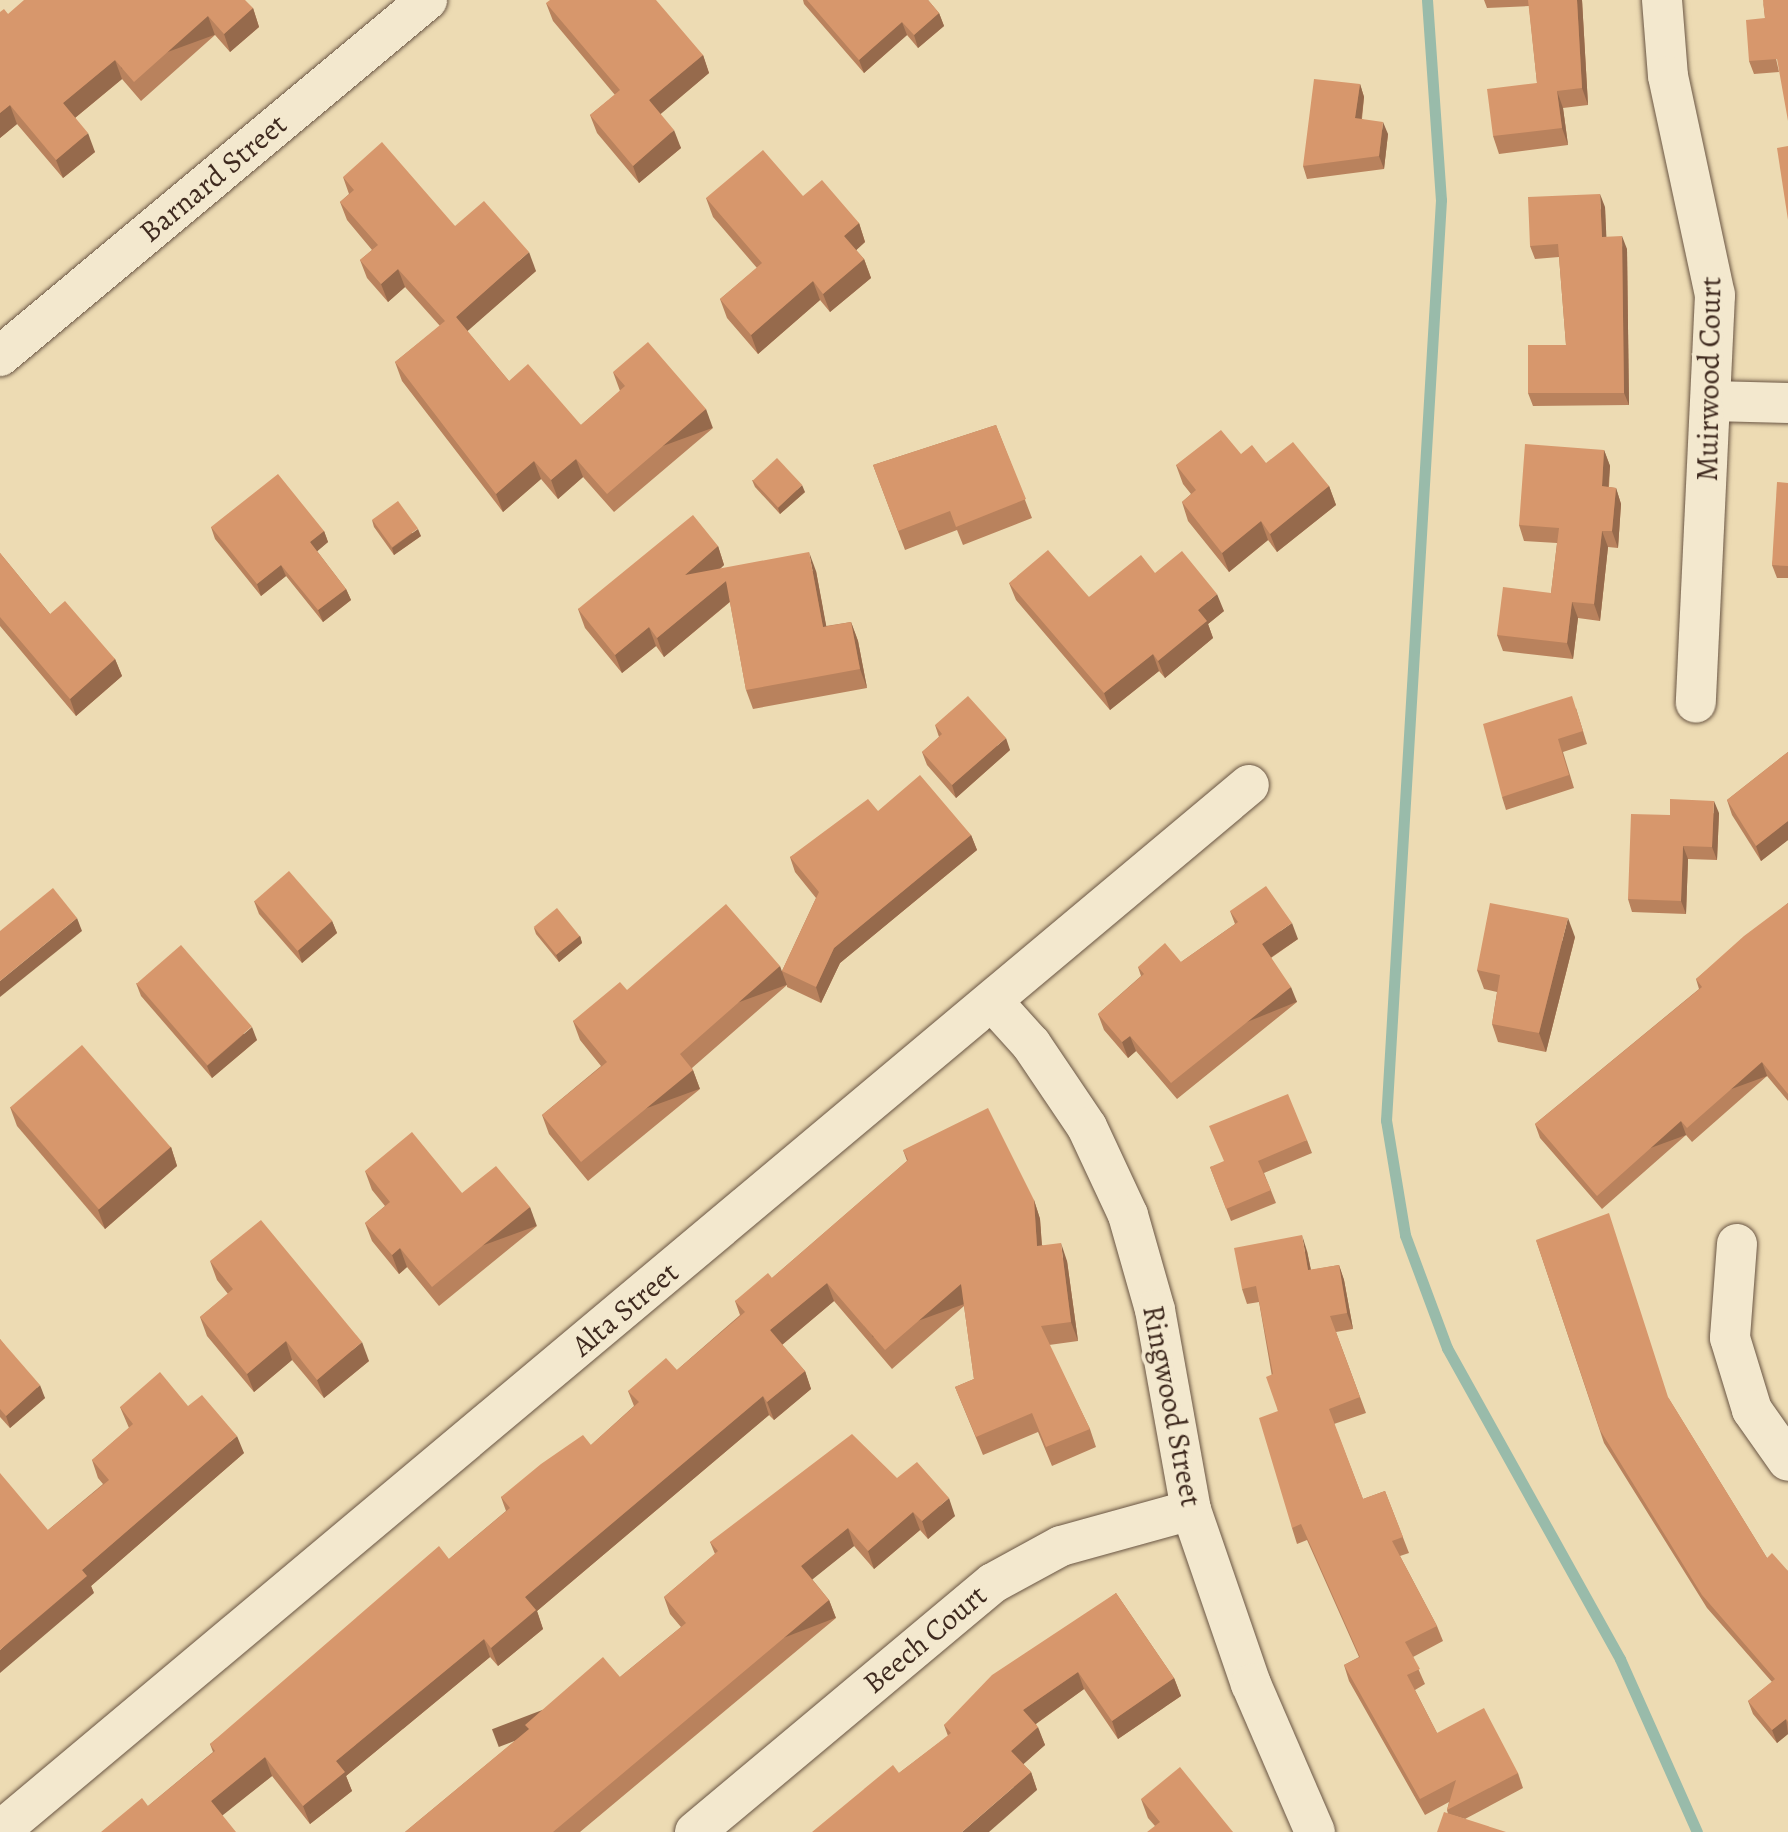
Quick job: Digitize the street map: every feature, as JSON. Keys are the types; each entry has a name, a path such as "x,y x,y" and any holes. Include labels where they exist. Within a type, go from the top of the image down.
{"street":[{"name":"Barnard Street","path":"0,356 427,0"},
{"name":"Muirwood Court","path":"1662,0 1668,76 1711,264 1712,401 1696,702"},
{"path":"1712,401 1788,403"},
{"name":"Alta Street","path":"0,1831 1249,785"},
{"name":"Ringwood Street","path":"992,1002 1031,1044 1088,1127 1128,1215 1155,1310 1191,1510 1251,1684 1315,1832"},
{"path":"1738,1244 1730,1338 1752,1410 1788,1461"},
{"name":"Beech Court","path":"695,1832 993,1583 1061,1546 1191,1510"}],"building":[{"path":"24,0 245,0 253,8 224,34 208,16 134,82 115,60 63,103 88,133 56,160 10,105 0,113 0,12 4,9 8,14"},
{"path":"656,0 703,55 649,100 674,130 633,166 590,115 620,90 546,3"},
{"path":"807,0 928,0 939,13 914,35 902,22 859,60"},
{"path":"1528,0 1577,0 1582,88 1557,91 1562,128 1493,136 1487,89 1537,83"},
{"path":"1763,0 1788,0 1788,121 1777,59 1749,61 1746,20 1765,18"},
{"path":"1314,79 1360,84 1355,118 1383,122 1379,156 1303,166"},
{"path":"382,142 455,226 484,201 529,252 456,317 509,381 528,364 581,425 625,386 613,372 648,342 706,409 607,494 576,459 551,480 534,461 496,494 395,362 445,321 398,269 381,284 360,260 378,245 340,202 354,190 343,177"},
{"path":"1788,146 1788,220 1777,148"},
{"path":"763,150 803,196 822,180 859,223 844,236 864,259 823,294 813,281 751,335 720,299 762,263 706,198"},
{"path":"1600,194 1602,237 1622,236 1624,393 1528,393 1528,345 1566,345 1558,244 1530,246 1528,197"},
{"path":"996,425 1026,499 956,527 950,511 898,531 873,465"},
{"path":"1221,430 1241,454 1252,445 1266,463 1293,442 1329,486 1270,534 1261,521 1222,553 1182,502 1196,490 1176,465"},
{"path":"1525,444 1604,450 1602,486 1616,488 1612,531 1602,531 1594,604 1572,602 1567,643 1497,635 1503,587 1551,593 1559,528 1519,525"},
{"path":"777,458 802,485 778,508 753,481"},
{"path":"278,474 324,531 310,542 346,589 318,610 281,565 257,584 211,527"},
{"path":"1777,482 1788,483 1788,566 1772,565"},
{"path":"398,501 418,529 392,547 372,520"},
{"path":"693,515 718,546 685,575 809,552 823,627 851,622 860,669 746,690 726,581 657,638 649,627 615,655 578,609"},
{"path":"1048,550 1089,597 1141,555 1155,573 1182,551 1217,594 1198,610 1207,621 1158,661 1153,654 1104,693 1009,583"},
{"path":"0,553 50,614 65,601 115,659 70,699 0,617"},
{"path":"968,696 1006,738 952,785 922,752 942,734 935,725"},
{"path":"1572,696 1583,731 1558,739 1569,775 1502,797 1483,724"},
{"path":"1788,752 1788,821 1756,846 1727,800"},
{"path":"920,775 971,835 834,948 816,987 782,971 819,892 790,857 868,799 878,811"},
{"path":"1670,799 1714,801 1712,847 1683,846 1681,901 1628,899 1631,814 1670,815"},
{"path":"289,871 332,921 298,951 254,901"},
{"path":"1266,886 1292,923 1262,944 1291,987 1171,1083 1130,1036 1122,1042 1098,1014 1144,974 1138,967 1165,943 1181,962 1238,922 1230,911"},
{"path":"53,888 77,918 0,981 0,931"},
{"path":"1490,903 1568,918 1539,1033 1492,1024 1500,975 1477,970"},
{"path":"1788,903 1788,1094 1762,1062 1687,1128 1681,1121 1597,1196 1535,1124 1702,987 1696,979"},
{"path":"726,904 780,966 680,1054 693,1070 581,1162 542,1115 607,1062 573,1021 620,982 627,990"},
{"path":"557,908 580,936 556,955 534,927"},
{"path":"181,945 252,1027 207,1065 136,984"},
{"path":"82,1045 171,1147 99,1209 10,1107"},
{"path":"1288,1094 1307,1140 1258,1161 1271,1190 1226,1209 1210,1167 1224,1161 1209,1126"},
{"path":"988,1108 1034,1200 1037,1246 1061,1243 1071,1322 1041,1326 1090,1429 1046,1447 1032,1413 976,1437 955,1387 974,1379 961,1284 885,1350 827,1283 770,1330 805,1371 767,1402 763,1396 525,1597 536,1610 491,1648 484,1639 336,1761 345,1772 303,1806 265,1757 211,1801 236,1832 101,1832 142,1798 148,1806 215,1751 210,1744 439,1546 449,1559 510,1508 501,1497 541,1464 583,1435 591,1445 639,1402 628,1391 666,1358 677,1370 745,1312 735,1301 768,1273 772,1278 908,1160 903,1150"},
{"path":"412,1132 462,1193 496,1166 530,1207 432,1287 400,1248 392,1255 365,1223 390,1202 365,1171"},
{"path":"1609,1213 1668,1397 1767,1558 1772,1553 1788,1571 1788,1722 1786,1719 1772,1730 1748,1701 1775,1679 1702,1595 1600,1430 1536,1240"},
{"path":"261,1220 362,1342 317,1380 286,1341 247,1374 200,1317 233,1289 210,1261"},
{"path":"1302,1235 1308,1270 1339,1265 1347,1313 1330,1316 1360,1397 1329,1409 1363,1499 1385,1491 1403,1537 1392,1541 1437,1626 1405,1642 1420,1669 1407,1675 1437,1733 1484,1708 1518,1773 1447,1810 1456,1780 1420,1799 1344,1665 1360,1657 1301,1524 1292,1528 1259,1418 1278,1411 1266,1377 1273,1374 1256,1286 1242,1289 1234,1248"},
{"path":"0,1339 40,1385 6,1416 0,1409"},
{"path":"160,1372 188,1406 202,1395 237,1436 82,1570 87,1576 0,1650 0,1473 48,1530 109,1480 92,1460 133,1424 120,1407"},
{"path":"852,1434 897,1478 917,1462 949,1498 922,1521 913,1512 868,1551 848,1528 801,1566 829,1600 553,1832 405,1832 529,1729 525,1725 603,1657 620,1677 686,1623 664,1597 718,1551 710,1542"},
{"path":"1116,1593 1174,1678 1112,1721 1078,1672 1023,1710 1038,1727 1011,1751 1031,1772 962,1832 812,1832 893,1765 899,1773 951,1733 944,1725 992,1675"},
{"path":"1180,1767 1233,1832 1147,1832 1160,1822 1141,1799"},
{"path":"1444,1812 1506,1832 1437,1832"}],"waterway":[{"path":"1427,0 1441,200 1386,1120 1405,1235 1447,1348 1620,1659 1697,1832"}]}
